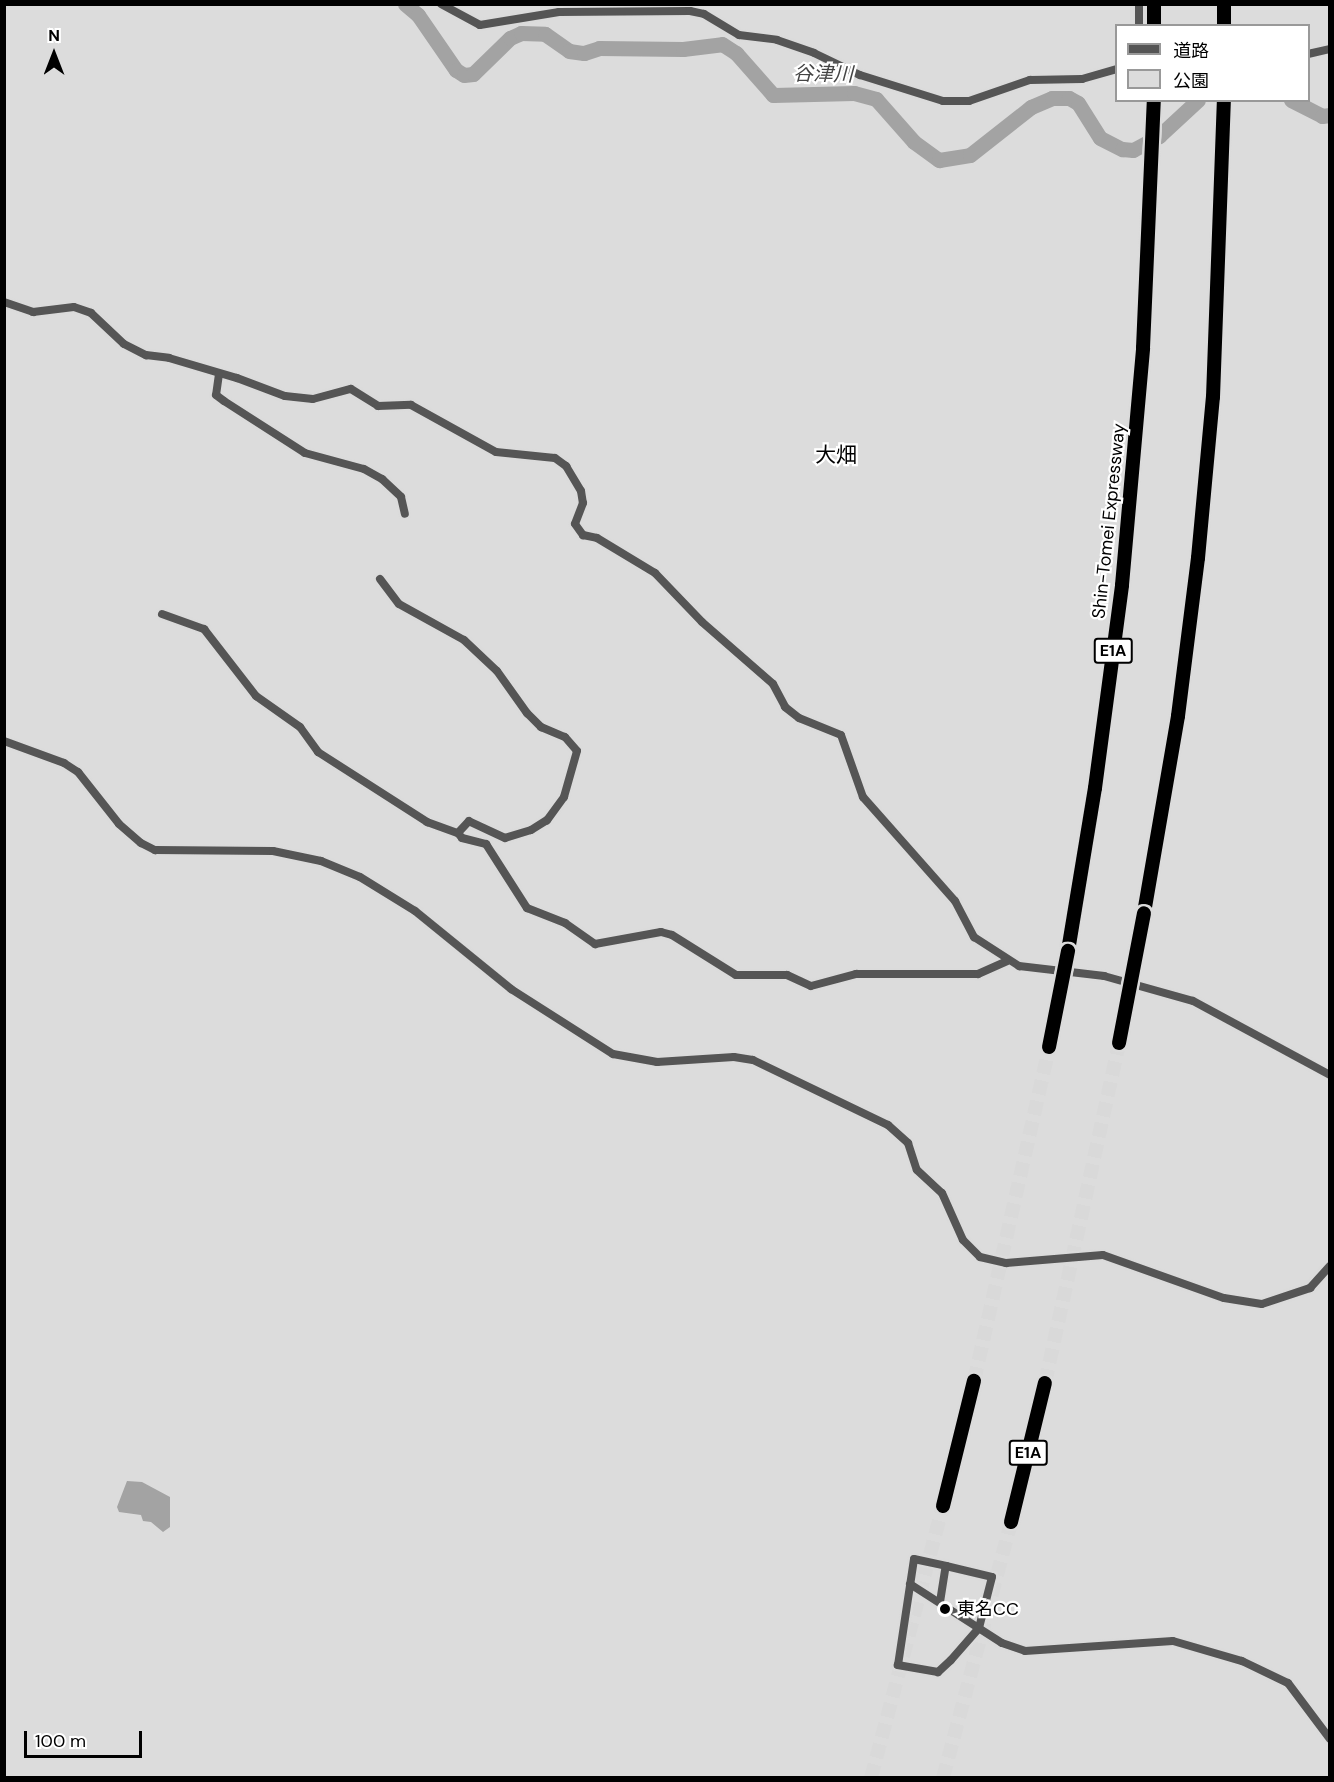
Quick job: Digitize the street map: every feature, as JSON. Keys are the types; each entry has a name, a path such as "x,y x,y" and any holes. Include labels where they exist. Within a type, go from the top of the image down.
{"highway":[{"path":"1154,4 1154,24"},
{"path":"1224,4 1224,24"},
{"name":"Shin-Tomei Expressway","path":"1049,1047 1068,951 1116,628 1143,348 1154,102"},
{"path":"1119,1044 1179,716 1197,570 1216,324 1224,102"},
{"path":"943,1506 974,1381"},
{"name":"E1A","path":"1011,1522 1045,1383"}],"street":[{"path":"441,4 480,25 559,12 690,11 704,14 739,35 777,40 814,52 860,75 943,101 960,103 1030,80 1082,79 1115,69"},
{"path":"1139,4 1139,24"},
{"path":"1310,54 1329,49"},
{"path":"4,302 33,312 74,307 91,313 124,344 146,355 169,358 298,399 351,389 378,406 411,405 496,452 555,458 566,466 581,492 582,503 575,524 583,535 597,538 655,573 702,622 773,684 785,707 799,718 841,735 863,797 955,901 974,937 988,943 1007,961 1018,966 1104,976 1193,1001 1329,1075"},
{"path":"219,374 216,395 305,453 364,469 382,479 401,497 405,514"},
{"path":"380,579 399,604 472,648 497,671 526,713 542,727 565,737 577,751 564,798 547,820 531,830 505,838 469,821 458,832"},
{"path":"162,614 204,629 256,696 300,727 318,752 427,822 458,832 462,838 486,844 527,908 565,923 595,944 661,932 672,935 736,975 787,975 811,986 856,974 978,974 1007,961"},
{"path":"4,741 64,763 78,772 119,824 141,843 155,850 273,851 321,861 360,877 415,910 511,989 613,1054 657,1062 717,1057 753,1060 888,1125 908,1143 918,1170 942,1193 963,1240 980,1257 1006,1263 1103,1255 1224,1298 1262,1304 1310,1288 1329,1266"},
{"path":"914,1559 946,1566 992,1576 980,1628 938,1672 898,1665 914,1559"},
{"path":"940,1602 946,1566"},
{"path":"910,1584 1002,1643 1025,1651 1147,1641 1173,1641 1207,1649 1288,1683 1329,1739"}],"green space":[{"path":"5,5 1329,5 1329,1777 5,1777","holes":["1261,1664 1294,1687 1325,1729"]}],"shaded area":[{"path":"127,1481 142,1482 170,1497 170,1527 163,1532 151,1522 143,1521 141,1515 119,1512 117,1507"}],"waterway":[{"name":"谷津川","path":"405,4 418,15 456,70 464,75 473,74 510,38 521,33 545,34 569,51 584,53 599,48 683,49 722,44 736,53 773,95 854,93 876,99 914,142 939,160 970,155 1031,107 1052,98 1069,98 1078,103 1100,138 1122,149 1133,150 1159,136 1196,102"},
{"name":"谷津川","path":"1295,102 1322,116 1330,115"}],"tunnel":[{"path":"1045,1383 1119,1043"},
{"path":"974,1381 1049,1047"},
{"path":"871,1778 943,1506"},
{"path":"943,1778 1011,1522"}],"place":[{"name":"東名CC","path":"945,1609"}],"district":[{"name":"大畑","path":"836,455"}]}
